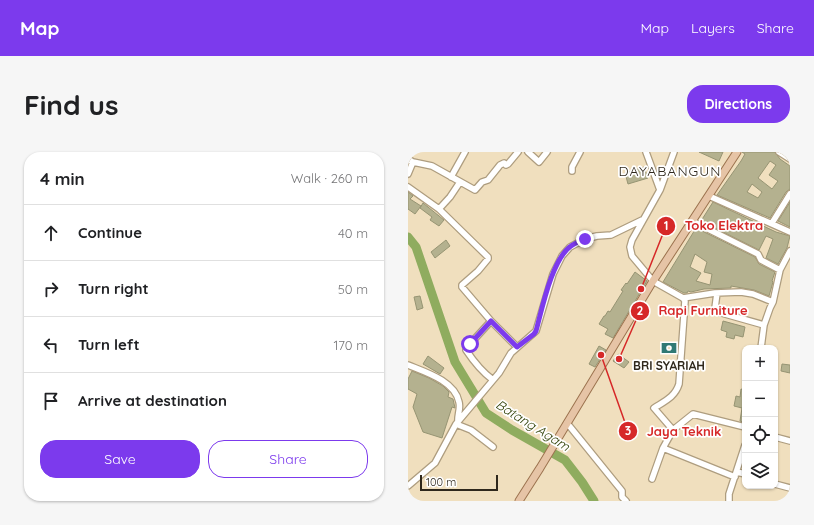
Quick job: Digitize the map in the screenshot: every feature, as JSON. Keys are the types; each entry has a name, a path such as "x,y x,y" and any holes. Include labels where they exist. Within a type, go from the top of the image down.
{"main road":[{"path":"519,501 653,281 709,196 735,153"}],"street":[{"path":"451,176 465,152"},
{"path":"408,174 411,161 432,166 475,190 482,182 488,180 500,165 504,163 506,165 508,164 518,152"},
{"path":"528,152 539,162 547,152"},
{"path":"572,170 572,167 580,152"},
{"path":"646,152 660,190"},
{"path":"674,152 660,190 632,240 630,247 632,256 653,281 683,298 736,292 753,294 773,302"},
{"path":"779,152 790,159"},
{"path":"439,209 450,198 460,182"},
{"path":"408,187 439,209 488,257 478,271 462,284 462,287 491,321 517,347"},
{"path":"772,223 790,194"},
{"path":"709,196 790,232"},
{"path":"408,486 435,463 457,424 499,373 511,353 534,334 552,274 562,256 570,246 585,239 615,234 642,220"},
{"path":"692,221 758,254 761,260 780,270"},
{"path":"761,345 764,325 773,302 780,270 790,251"},
{"path":"717,293 715,308 718,312 764,325"},
{"path":"673,430 654,408 670,399 677,390 679,384 683,298"},
{"path":"491,321 466,350 484,374 493,380"},
{"path":"408,365 442,380 456,394 459,402 457,424"},
{"path":"652,479 663,448 673,430 693,414 742,427"},
{"path":"567,423 622,491 622,497 626,501"},
{"path":"457,424 471,430 493,447"},
{"path":"778,438 790,441"},
{"path":"663,448 736,475 742,474"},
{"path":"729,501 729,494 743,453"},
{"path":"778,485 790,488"}],"building":[{"path":"699,152 723,152 719,161"},
{"path":"742,152 775,152 780,159 790,166 790,189 786,192 770,218 717,195 745,154","holes":["770,161 776,165 769,175 778,181 772,189 758,178","752,184 762,192 758,198 747,192"]},
{"path":"644,167 648,178 628,184 625,173"},
{"path":"408,192 413,196 410,199 421,206 415,214 408,209"},
{"path":"713,202 776,232 790,236 787,248 778,264 766,258 773,239 766,236 759,250 701,221"},
{"path":"790,202 790,227 778,221"},
{"path":"423,203 444,220 439,226 430,220 432,217 420,208"},
{"path":"696,228 755,257 759,264 775,272 769,296 754,290 731,286 731,288 704,289 684,293 663,282","holes":["695,254 707,262 704,272 712,274 710,285 696,281 701,273 690,267"]},
{"path":"446,240 450,246 435,258 431,252"},
{"path":"635,272 647,281 613,338 605,334 608,329 599,324 608,311 610,312 623,291 621,290"},
{"path":"420,296 423,308 417,310 414,297"},
{"path":"723,321 745,327 743,337 735,335 734,339 726,337 727,332 721,330"},
{"path":"599,346 606,350 595,367 589,364"},
{"path":"618,354 629,362 624,368 613,361"},
{"path":"428,356 444,368 440,374 423,364"},
{"path":"782,364 790,365 790,373 781,371"},
{"path":"412,371 443,386 449,392 448,397 453,399 455,408 452,407 442,438 423,432 413,407 417,394 408,389 408,379"},
{"path":"741,389 742,408 734,406 736,396 740,397"},
{"path":"742,408 742,422 740,421"}],"waterway":[{"name":"Batang Agam","path":"408,237 416,247 455,362 486,413 512,430 565,460 594,501"}],"place":[{"name":"Toko Elektra","path":"641,289"},
{"name":"BRI SYARIAH","path":"669,348"},
{"name":"Jaya Teknik","path":"601,355"},
{"name":"Rapi Furniture","path":"619,359"}],"district":[{"name":"DAYABANGUN","path":"670,171"}],"route":[{"path":"470,344 491,321 517,347 534,334 552,274 562,256 570,246 585,239"}]}
